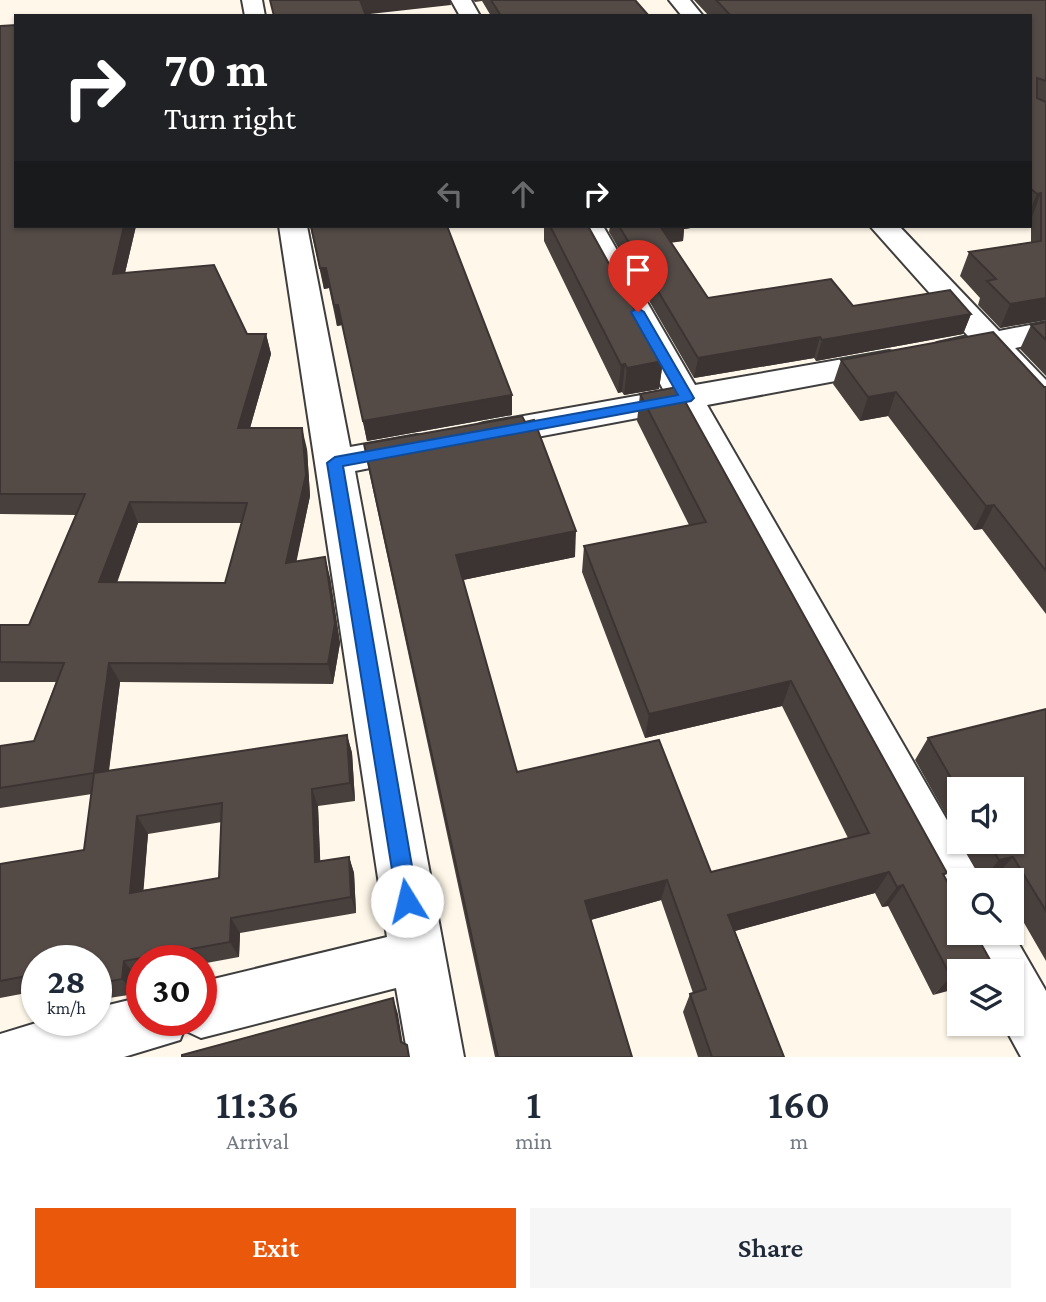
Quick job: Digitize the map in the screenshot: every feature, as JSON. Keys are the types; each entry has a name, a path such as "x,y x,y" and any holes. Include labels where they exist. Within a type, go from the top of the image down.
{"street":[{"path":"679,0 691,14"},
{"path":"293,228 416,956 436,1057"},
{"path":"590,228 947,868"},
{"path":"886,228 1046,401"},
{"path":"335,463 1046,332"},
{"path":"217,1006 416,956"},
{"path":"1024,1006 1046,1047"},
{"path":"13,1057 126,1029"}],"building":[{"path":"270,0 360,0 365,14 274,14"},
{"path":"491,0 635,0 647,14 500,14"},
{"path":"716,0 1046,0 1046,81 1037,78 1037,98 1046,102 1046,298 1010,304 987,281 996,279 969,252 1041,241 1041,193 1037,194 1032,190 1032,14 729,14"},
{"path":"14,25 14,228 124,228 113,274 214,265 247,334 266,334 238,428 302,428 306,475 286,563 325,557 335,623 328,664 109,663 94,773 0,788 0,746 34,741 64,663 0,662 0,625 29,625 85,494 0,494 0,26","holes":["130,502 247,503 225,583 99,582"]},
{"path":"311,228 448,228 512,395 363,421 338,305 334,305 326,268 320,268"},
{"path":"551,228 589,228 663,361 627,368 625,364 621,365"},
{"path":"620,228 661,228 708,298 831,279 853,306 950,290 971,314 822,340 820,337 698,358"},
{"path":"1046,322 1046,340 1031,325"},
{"path":"993,332 1046,387 1046,571 994,505 986,506 896,392 868,397 841,360"},
{"path":"677,387 947,873 943,874 947,881 947,945 982,945 990,959 947,959 947,969 903,885 897,887 889,872 728,915 784,1057 712,1057 690,994 706,989 667,880 585,901 632,1057 498,1057 364,444 522,416 525,422 534,420 576,531 456,555 517,772 659,740 711,872 869,833 791,681 649,714 584,546 706,522 640,394"},
{"path":"1046,709 1046,911 1024,875 1024,868 1020,868 1013,857 999,860 995,854 1024,854 1024,777 950,777 928,738"},
{"path":"347,735 350,783 312,789 315,862 349,857 351,897 231,918 230,942 213,945 126,945 122,979 112,981 112,945 21,945 21,977 0,981 0,864 84,850 94,773","holes":["222,803 219,878 130,893 137,816"]},
{"path":"393,998 401,1042 407,1045 409,1057 182,1057 182,1055"}],"route":[{"path":"407,901 335,463 687,398 638,312"}]}
